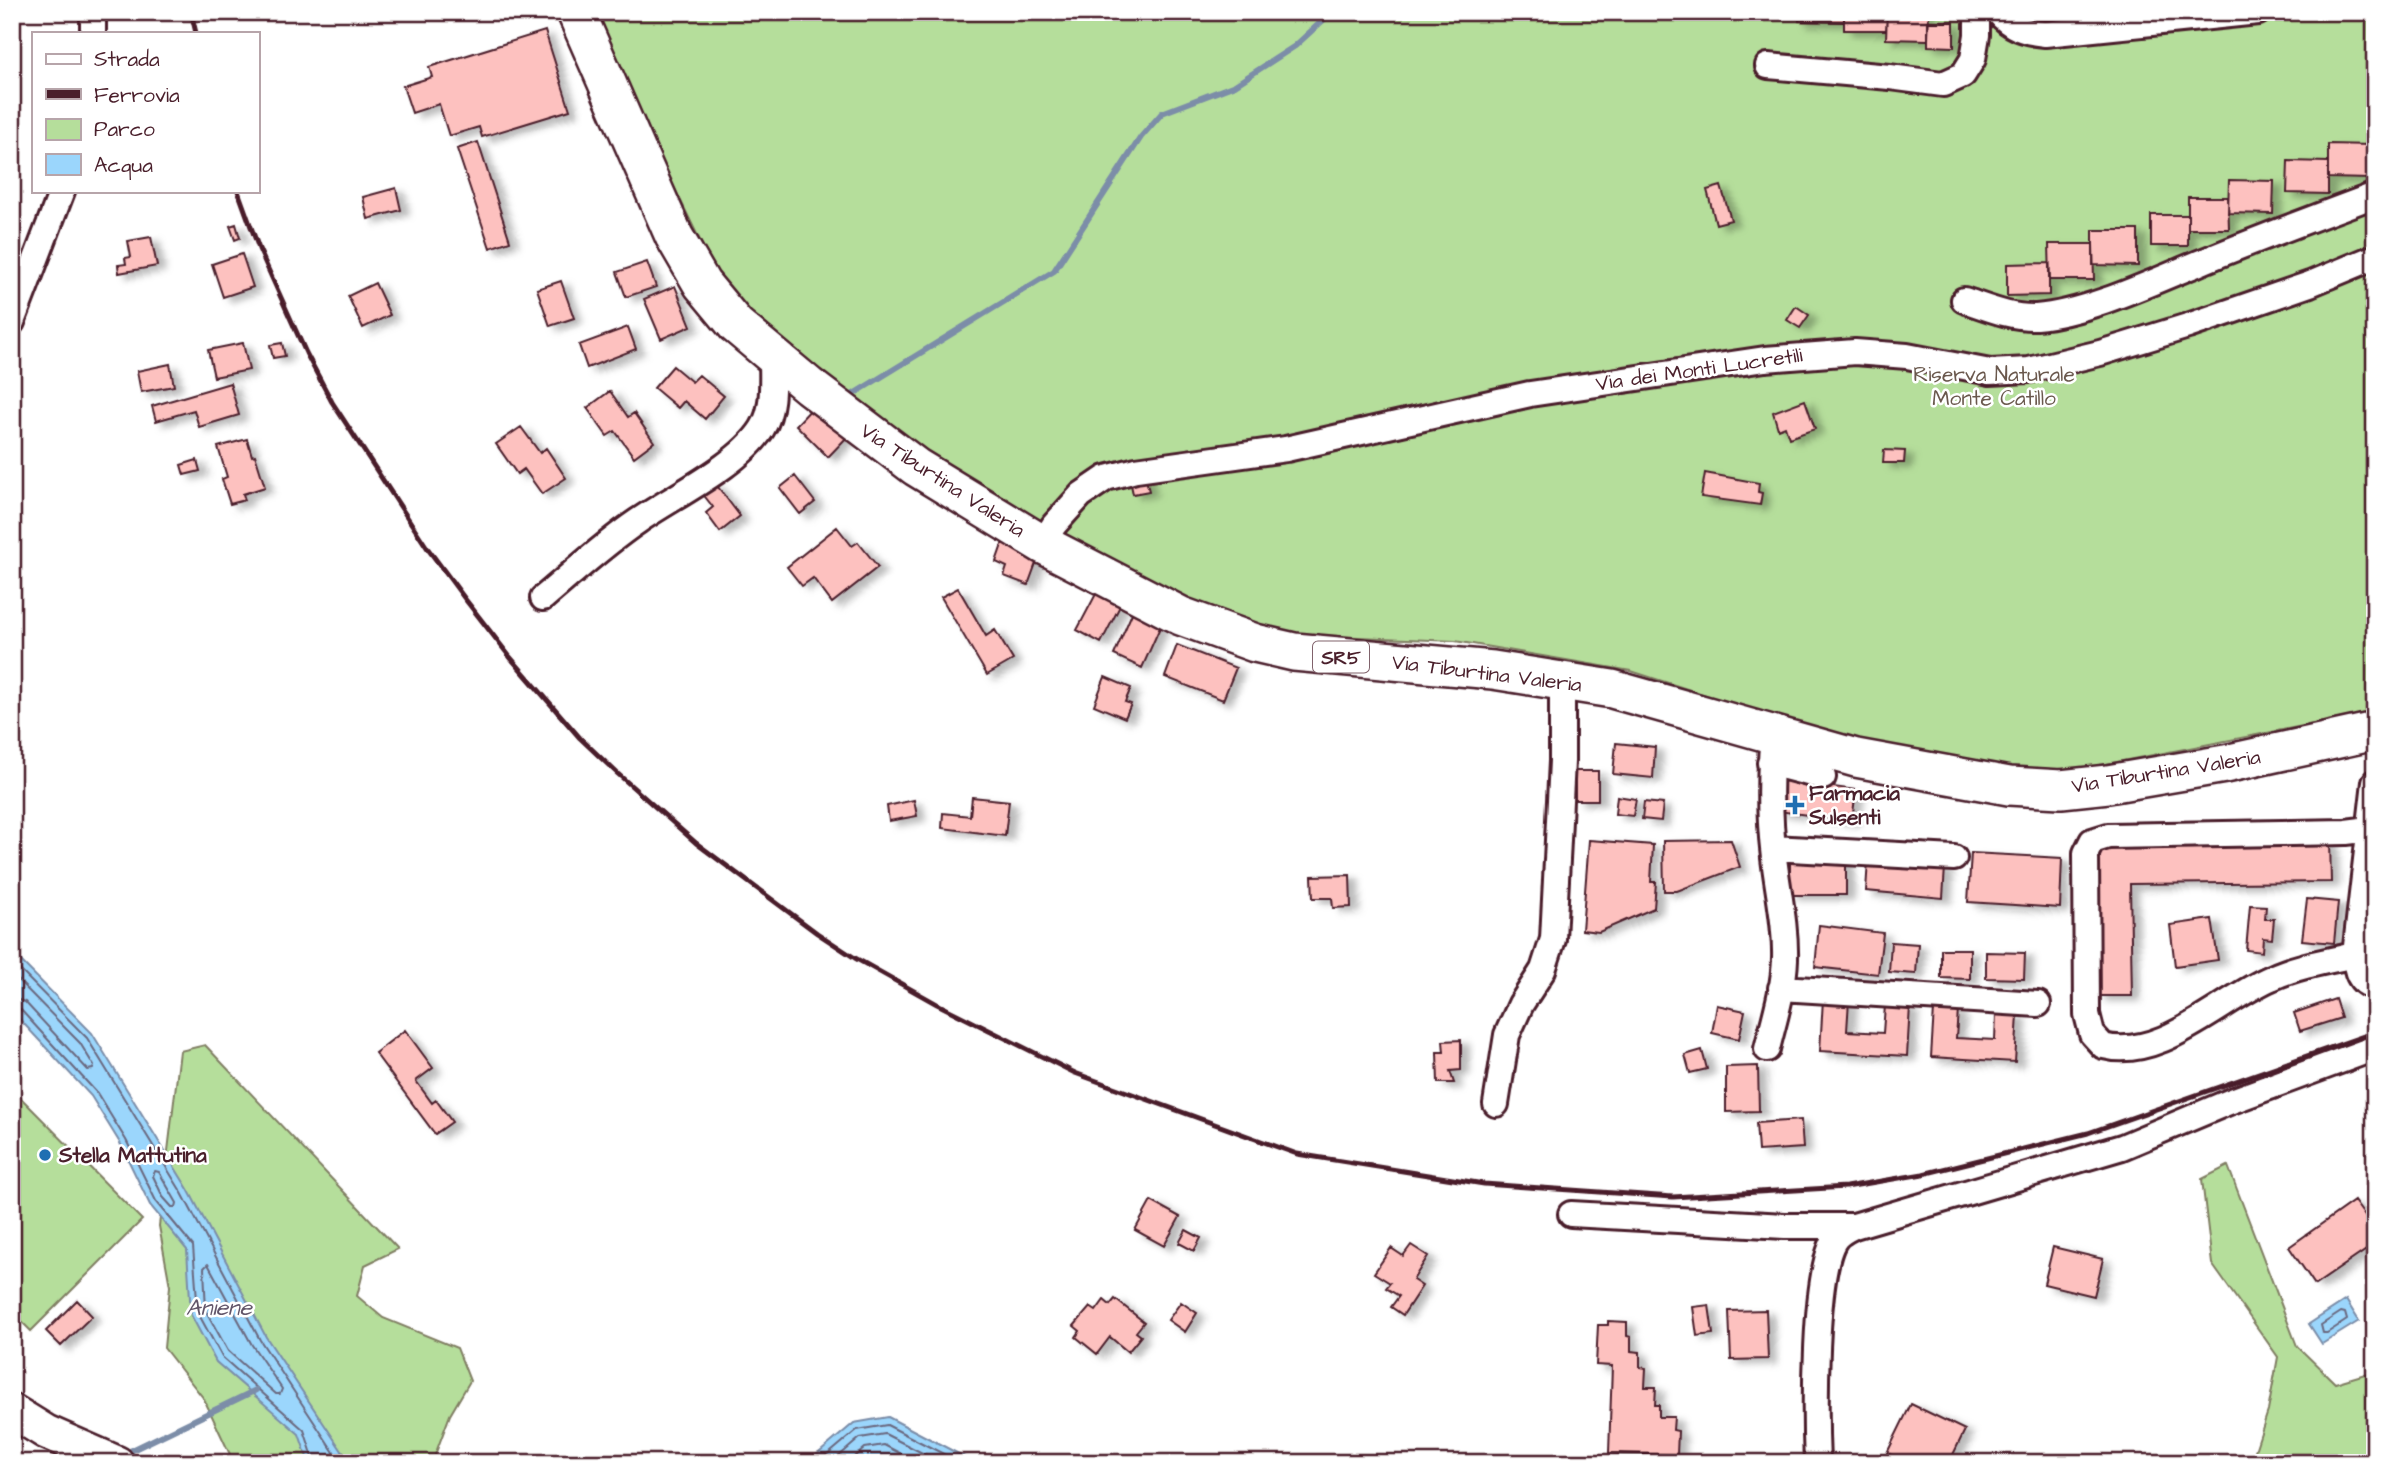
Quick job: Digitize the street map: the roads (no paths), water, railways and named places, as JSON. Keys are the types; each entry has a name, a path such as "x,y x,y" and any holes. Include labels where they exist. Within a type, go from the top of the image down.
{"main road":[{"name":"Via Tiburtina Valeria","path":"576,12 657,202 682,252 712,298 736,325 901,457 1042,544 1152,602 1204,625 1255,643 1314,655 1458,666 1612,689 1772,749 1856,758 2027,787 2061,789 2108,784 2374,735"},
{"path":"12,1411 46,1432 117,1463"}],"street":[{"path":"93,12 93,32"},
{"path":"1768,66 1890,77 1943,85 1963,75 1973,59 1977,12"},
{"path":"1997,12 2016,28 2029,33 2045,34 2161,18 2258,12"},
{"path":"12,322 62,192"},
{"path":"1964,300 2004,314 2024,317 2038,317 2074,309 2150,283 2375,195"},
{"name":"Via dei Monti Lucretili","path":"1042,544 1054,525 1081,495 1106,478 1136,470 1286,449 1530,394 1765,359 1837,352 1873,353 1924,359 1990,372 2028,370 2080,359 2188,326 2310,284 2375,257"},
{"path":"543,598 617,536 725,465 758,436 770,408 772,356"},
{"path":"1496,1104 1507,1035 1515,1014 1543,970 1553,939 1562,761 1562,680"},
{"path":"1767,1049 1785,966 1785,940 1769,809 1772,749 1823,777"},
{"path":"2375,782 2355,955 2359,977 2375,987"},
{"path":"2355,955 2274,976 2159,1041 2133,1048 2103,1046 2092,1034 2087,1014 2086,853 2092,841 2108,835 2346,832 2370,829"},
{"path":"1773,848 1954,858"},
{"path":"1781,988 2038,1004"},
{"path":"1817,1463 1818,1333 1822,1291 1833,1244 1839,1235 1854,1226 2122,1147 2229,1102 2375,1048"},
{"path":"1571,1214 1785,1226 1854,1226"}],"water":[{"name":"Aniene","path":"12,952 92,1033 188,1189 266,1337 348,1460 353,1463 309,1463 299,1434 216,1362 191,1315 187,1250 150,1205 120,1143 91,1096 12,1011"},
{"path":"2346,1300 2359,1321 2322,1344 2309,1324"},
{"path":"888,1417 976,1463 807,1463 854,1423"}],"waterway":[{"path":"847,398 1054,271 1141,137 1162,113 1235,85 1295,46 1332,12"},
{"path":"124,1454 256,1390"}],"railway":[{"path":"191,12 196,32"},
{"path":"238,192 259,249 306,353 332,402 428,549 510,657 580,738 696,843 817,933 855,958 937,1004 1075,1073 1297,1154 1484,1184 1673,1197 1846,1187 1923,1174 2088,1133 2375,1032"}],"place":[{"name":"Farmacia Sulsenti","path":"1795,805"},
{"name":"Stella Mattutina","path":"45,1155"}],"park label":[{"name":"Riserva Naturale Monte Catillo","path":"1994,386"}]}
